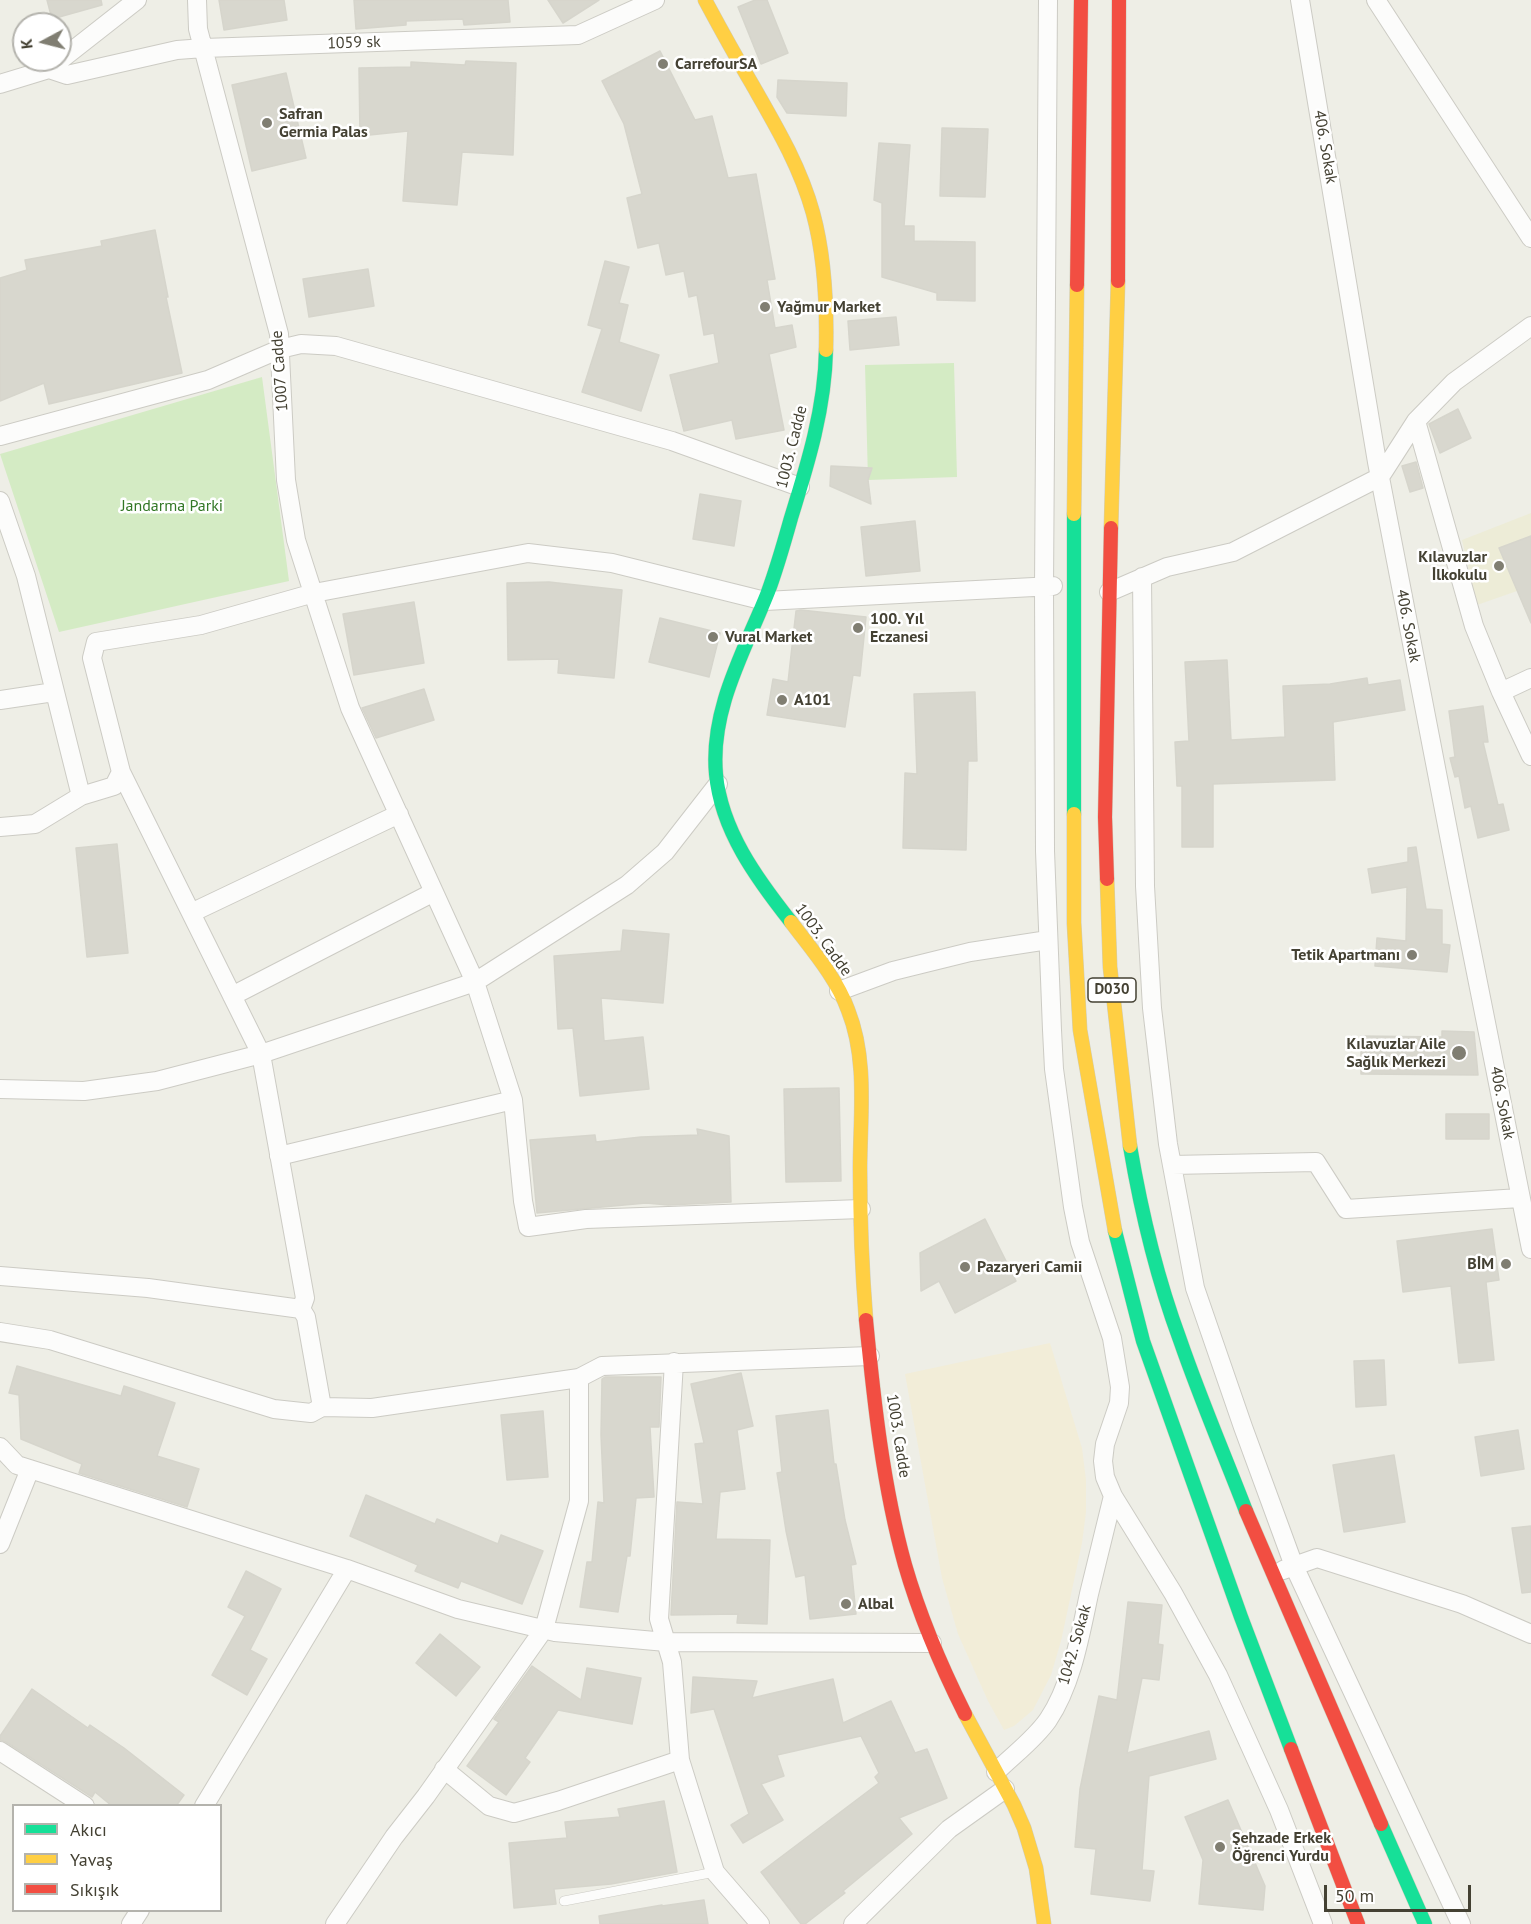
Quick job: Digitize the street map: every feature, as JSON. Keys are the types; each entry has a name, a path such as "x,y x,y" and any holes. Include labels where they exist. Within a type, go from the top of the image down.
{"main road":[{"name":"1003. Cadde","path":"705,0 790,151 809,197 818,232 826,329 825,376 810,457 765,601 727,695 716,736 715,769 720,799 733,838 750,869 823,964 839,990 852,1019 857,1044 860,1085 864,1311 880,1441 895,1522 906,1572 932,1643 954,1691 1019,1815 1032,1853 1044,1924"},
{"name":"D030","path":"1081,0 1073,584 1075,747 1073,876 1080,1030 1116,1239 1143,1341 1241,1617 1358,1924"},
{"name":"D030","path":"1119,0 1118,282 1105,817 1110,967 1125,1112 1137,1188 1154,1258 1179,1339 1273,1573 1425,1924"}],"street":[{"path":"72,52 137,0"},
{"name":"1007 Cadde","path":"197,0 198,29 279,334 286,480 296,540 350,708 475,981 513,1100 523,1201 528,1227 586,1219 861,1209"},
{"name":"1059 sk","path":"58,72 67,75 177,50 204,48 578,35 655,0"},
{"path":"1048,0 1044,587 1045,851 1048,940 1054,1069 1073,1207 1080,1242 1112,1338 1120,1387 1119,1402 1105,1444 1103,1461 1105,1477 1113,1496 1173,1593 1218,1675 1279,1810 1323,1924"},
{"name":"406. Sokak","path":"1300,0 1380,477 1520,1198 1529,1220 1531,1249"},
{"path":"1376,0 1531,238"},
{"path":"0,84 40,72"},
{"path":"1109,592 1167,567 1233,552 1380,477 1416,421 1454,382 1531,326"},
{"path":"0,436 208,380 280,349 301,344 336,346 672,441 800,487"},
{"path":"1416,421 1474,626 1531,756"},
{"path":"0,501 26,576 81,796"},
{"path":"301,1310 305,1298 261,1054 121,772 92,658 96,642 201,625 314,592 528,553 612,562 765,601 1073,584"},
{"path":"1142,578 1145,886 1152,1008 1172,1165 1195,1288 1294,1566 1461,1924"},
{"path":"1502,692 1531,678"},
{"path":"0,700 54,692"},
{"path":"0,827 35,824 81,796 114,786 121,772"},
{"path":"0,1089 84,1091 157,1080 261,1054 475,981 627,885 665,852 718,784"},
{"path":"191,912 399,814"},
{"path":"232,996 434,892"},
{"path":"839,990 893,972 970,952 1048,940"},
{"path":"279,1156 513,1100"},
{"path":"1172,1165 1316,1162 1346,1209 1520,1198"},
{"path":"0,1276 148,1288 301,1310 306,1317 322,1407"},
{"path":"0,1332 50,1340 274,1409 311,1413 322,1407 372,1408 579,1378 602,1366 870,1356"},
{"path":"674,1362 659,1619 672,1662 680,1760 715,1872 760,1924"},
{"path":"336,1924 394,1837 544,1629 579,1501 579,1378"},
{"path":"0,1447 17,1465 347,1569 458,1610 544,1629 666,1642 932,1643"},
{"path":"0,1544 30,1469"},
{"name":"1042. Sokak","path":"996,1772 1036,1734 1057,1704 1082,1625 1113,1496"},
{"path":"1273,1573 1317,1558 1462,1604 1531,1634"},
{"path":"205,1804 347,1569"},
{"path":"0,1751 82,1804"},
{"path":"444,1770 489,1806 514,1813 558,1801 680,1760"},
{"path":"853,1924 949,1829 1005,1789"}],"lane":[{"path":"564,1900 715,1872"}],"shaded area":[{"name":"Kılavuzlar İlkokulu","path":"1531,513 1531,607 1525,609 1517,591 1477,605 1462,540"},
{"path":"1050,1343 1082,1448 1086,1480 1086,1512 1082,1543 1061,1641 1051,1675 1033,1710 1014,1726 1004,1730 988,1701 958,1634 942,1578 905,1374"}],"green space":[{"path":"954,363 957,477 868,480 865,365"},
{"name":"Jandarma Parki","path":"262,377 289,581 59,632 0,454"}],"building":[{"path":"47,0 101,0 102,5 72,13 50,12"},
{"path":"219,0 284,0 287,20 224,30"},
{"path":"354,0 508,0 510,22 464,25 463,19 406,21 406,25 356,29"},
{"path":"548,0 599,0 563,23"},
{"path":"755,0 767,0 788,53 761,64 738,7"},
{"path":"660,51 695,120 712,116 728,178 756,174 775,279 767,280 775,328 792,325 796,347 769,354 784,430 736,439 732,420 684,431 670,375 719,363 714,333 704,335 697,295 689,297 684,271 666,275 659,243 638,248 627,198 642,194 624,124 602,81"},
{"path":"466,61 516,63 513,155 462,152 457,205 403,201 408,131 360,136 359,68 411,67 411,62 465,65"},
{"path":"286,73 306,158 252,171 232,85"},
{"path":"778,80 847,83 846,116 787,113 777,97"},
{"path":"942,128 988,129 985,197 940,196"},
{"path":"879,143 910,145 904,226 914,226 914,241 975,242 975,301 937,300 937,293 882,277 882,203 874,200"},
{"path":"155,230 182,373 49,404 44,383 0,401 0,278 27,270 25,260 102,246 101,241"},
{"path":"605,261 629,267 619,303 628,305 619,342 659,355 641,411 582,392 602,329 588,325"},
{"path":"368,269 374,306 309,317 303,279"},
{"path":"896,317 899,345 850,350 848,321"},
{"path":"1458,409 1471,438 1440,453 1429,424"},
{"path":"1416,462 1423,488 1410,492 1402,466"},
{"path":"831,466 872,468 868,480 871,504 830,486"},
{"path":"700,494 741,501 734,546 693,539"},
{"path":"915,521 920,571 866,576 861,527"},
{"path":"1531,536 1531,623 1499,548"},
{"path":"549,582 622,590 614,678 558,673 559,659 508,660 507,583"},
{"path":"414,602 424,663 354,675 343,614"},
{"path":"796,611 866,617 860,676 853,675 845,727 767,715 773,679 788,682"},
{"path":"660,618 720,633 709,677 649,662"},
{"path":"1227,660 1231,740 1285,737 1283,686 1330,684 1367,678 1368,685 1400,680 1405,710 1333,722 1335,780 1213,784 1213,847 1182,847 1182,786 1177,786 1175,742 1189,741 1185,662"},
{"path":"424,689 434,720 376,738 362,708"},
{"path":"975,692 977,761 968,761 966,850 903,848 905,773 917,774 914,694"},
{"path":"1483,706 1488,742 1483,742 1498,805 1503,804 1509,830 1478,838 1471,806 1465,808 1459,776 1455,777 1450,758 1455,757 1449,711"},
{"path":"117,844 128,953 87,957 76,848"},
{"path":"1416,847 1426,909 1442,910 1442,944 1450,945 1447,972 1375,966 1377,938 1406,941 1407,887 1372,893 1368,869 1408,862 1408,848"},
{"path":"623,930 669,934 663,1003 601,998 604,1041 643,1037 649,1089 580,1096 573,1028 558,1029 554,956 621,951"},
{"path":"1442,1031 1474,1032 1478,1075 1361,1074 1361,1036 1442,1037"},
{"path":"839,1088 841,1181 786,1182 784,1089"},
{"path":"1446,1114 1489,1114 1489,1139 1446,1139"},
{"path":"697,1129 729,1136 731,1202 668,1205 646,1203 537,1213 530,1140 595,1135 596,1142 641,1137 698,1135"},
{"name":"Pazaryeri Camii","path":"985,1219 1016,1281 955,1313 939,1281 921,1291 920,1253"},
{"path":"1492,1229 1499,1280 1486,1282 1494,1360 1459,1363 1451,1286 1403,1292 1397,1241"},
{"path":"1384,1360 1386,1405 1356,1407 1354,1361"},
{"path":"17,1366 121,1396 124,1386 175,1403 157,1456 199,1469 187,1507 79,1473 82,1464 21,1439 19,1395 9,1393"},
{"path":"741,1373 753,1426 737,1430 745,1489 720,1492 716,1539 770,1540 767,1624 737,1623 738,1614 671,1615 677,1502 703,1504 695,1444 704,1443 691,1384"},
{"path":"605,1377 661,1377 659,1427 650,1427 654,1497 636,1498 630,1556 627,1556 618,1612 580,1607 587,1562 592,1562 598,1502 604,1503 601,1435 602,1379"},
{"path":"828,1410 834,1464 836,1464 845,1520 856,1564 851,1565 856,1614 810,1619 805,1575 796,1577 786,1531 777,1473 782,1472 776,1416"},
{"path":"543,1411 548,1477 507,1480 501,1415"},
{"path":"1518,1430 1524,1469 1481,1476 1475,1437"},
{"path":"1394,1455 1405,1522 1344,1532 1333,1465"},
{"path":"366,1495 435,1524 437,1519 498,1544 501,1535 543,1551 522,1604 461,1581 458,1588 415,1571 418,1565 350,1536"},
{"path":"1531,1526 1531,1592 1522,1593 1512,1528"},
{"path":"246,1571 281,1589 250,1650 267,1659 247,1695 212,1675 245,1616 228,1607"},
{"path":"1128,1602 1162,1605 1158,1644 1163,1645 1159,1680 1142,1678 1127,1753 1209,1731 1216,1759 1149,1776 1142,1870 1154,1871 1150,1901 1091,1894 1096,1849 1075,1847 1080,1789 1099,1696 1117,1700"},
{"path":"440,1634 480,1667 456,1696 416,1663"},
{"path":"532,1666 581,1700 587,1668 641,1678 632,1724 558,1710 525,1758 530,1762 506,1795 467,1766 499,1722 494,1719"},
{"path":"693,1677 757,1681 752,1698 833,1679 843,1723 891,1701 915,1753 927,1749 947,1798 899,1818 912,1834 843,1891 845,1893 805,1924 801,1924 761,1872 879,1783 875,1777 879,1773 861,1736 777,1755 784,1776 761,1784 783,1820 743,1843 731,1825 749,1814 714,1709 691,1713"},
{"path":"32,1689 88,1728 90,1725 124,1748 184,1795 177,1804 110,1804 95,1792 92,1797 0,1740 0,1736"},
{"path":"1228,1800 1265,1886 1263,1910 1199,1904 1203,1860 1185,1817"},
{"path":"664,1801 677,1872 611,1884 554,1889 556,1904 514,1908 509,1843 567,1838 565,1822 620,1817 618,1809"},
{"path":"704,1900 708,1924 600,1924 599,1916"}],"traffic: fast":[{"path":"791,922 754,871 733,834 719,795 716,750 718,726 731,680 771,583 809,456 819,414 826,350"},
{"path":"1074,514 1074,814"},
{"path":"1130,1146 1139,1195 1164,1293 1246,1511"},
{"path":"1115,1231 1143,1341 1241,1617 1291,1749"},
{"path":"1381,1824 1425,1924"}],"traffic: slow":[{"path":"705,0 778,131 808,196 823,264 826,350"},
{"path":"1111,528 1118,281"},
{"path":"1074,514 1077,285"},
{"path":"1074,814 1074,923 1080,1030 1115,1231"},
{"path":"1107,879 1110,967 1130,1146"},
{"path":"791,922 837,986 848,1010 858,1049 862,1089 860,1169 866,1320"},
{"path":"965,1714 1024,1828 1036,1868 1044,1924"}],"traffic: jam":[{"path":"1077,285 1081,0"},
{"path":"1118,281 1119,0"},
{"path":"1107,879 1105,817 1111,528"},
{"path":"866,1320 880,1444 897,1535 924,1622 965,1714"},
{"path":"1246,1511 1381,1824"},
{"path":"1291,1749 1358,1924"}],"place":[{"name":"CarrefourSA","path":"663,64"},
{"name":"Safran Germia Palas","path":"267,123"},
{"name":"Yağmur Market","path":"765,307"},
{"name":"Kılavuzlar İlkokulu","path":"1499,566"},
{"name":"100. Yıl Eczanesi","path":"858,628"},
{"name":"Vural Market","path":"713,637"},
{"name":"A101","path":"782,700"},
{"name":"Tetik Apartmanı","path":"1412,955"},
{"name":"Kılavuzlar Aile Sağlık Merkezi","path":"1459,1053"},
{"name":"BİM","path":"1506,1264"},
{"name":"Pazaryeri Camii","path":"965,1267"},
{"name":"Albal","path":"846,1604"},
{"name":"Şehzade Erkek Öğrenci Yurdu","path":"1220,1847"}]}
